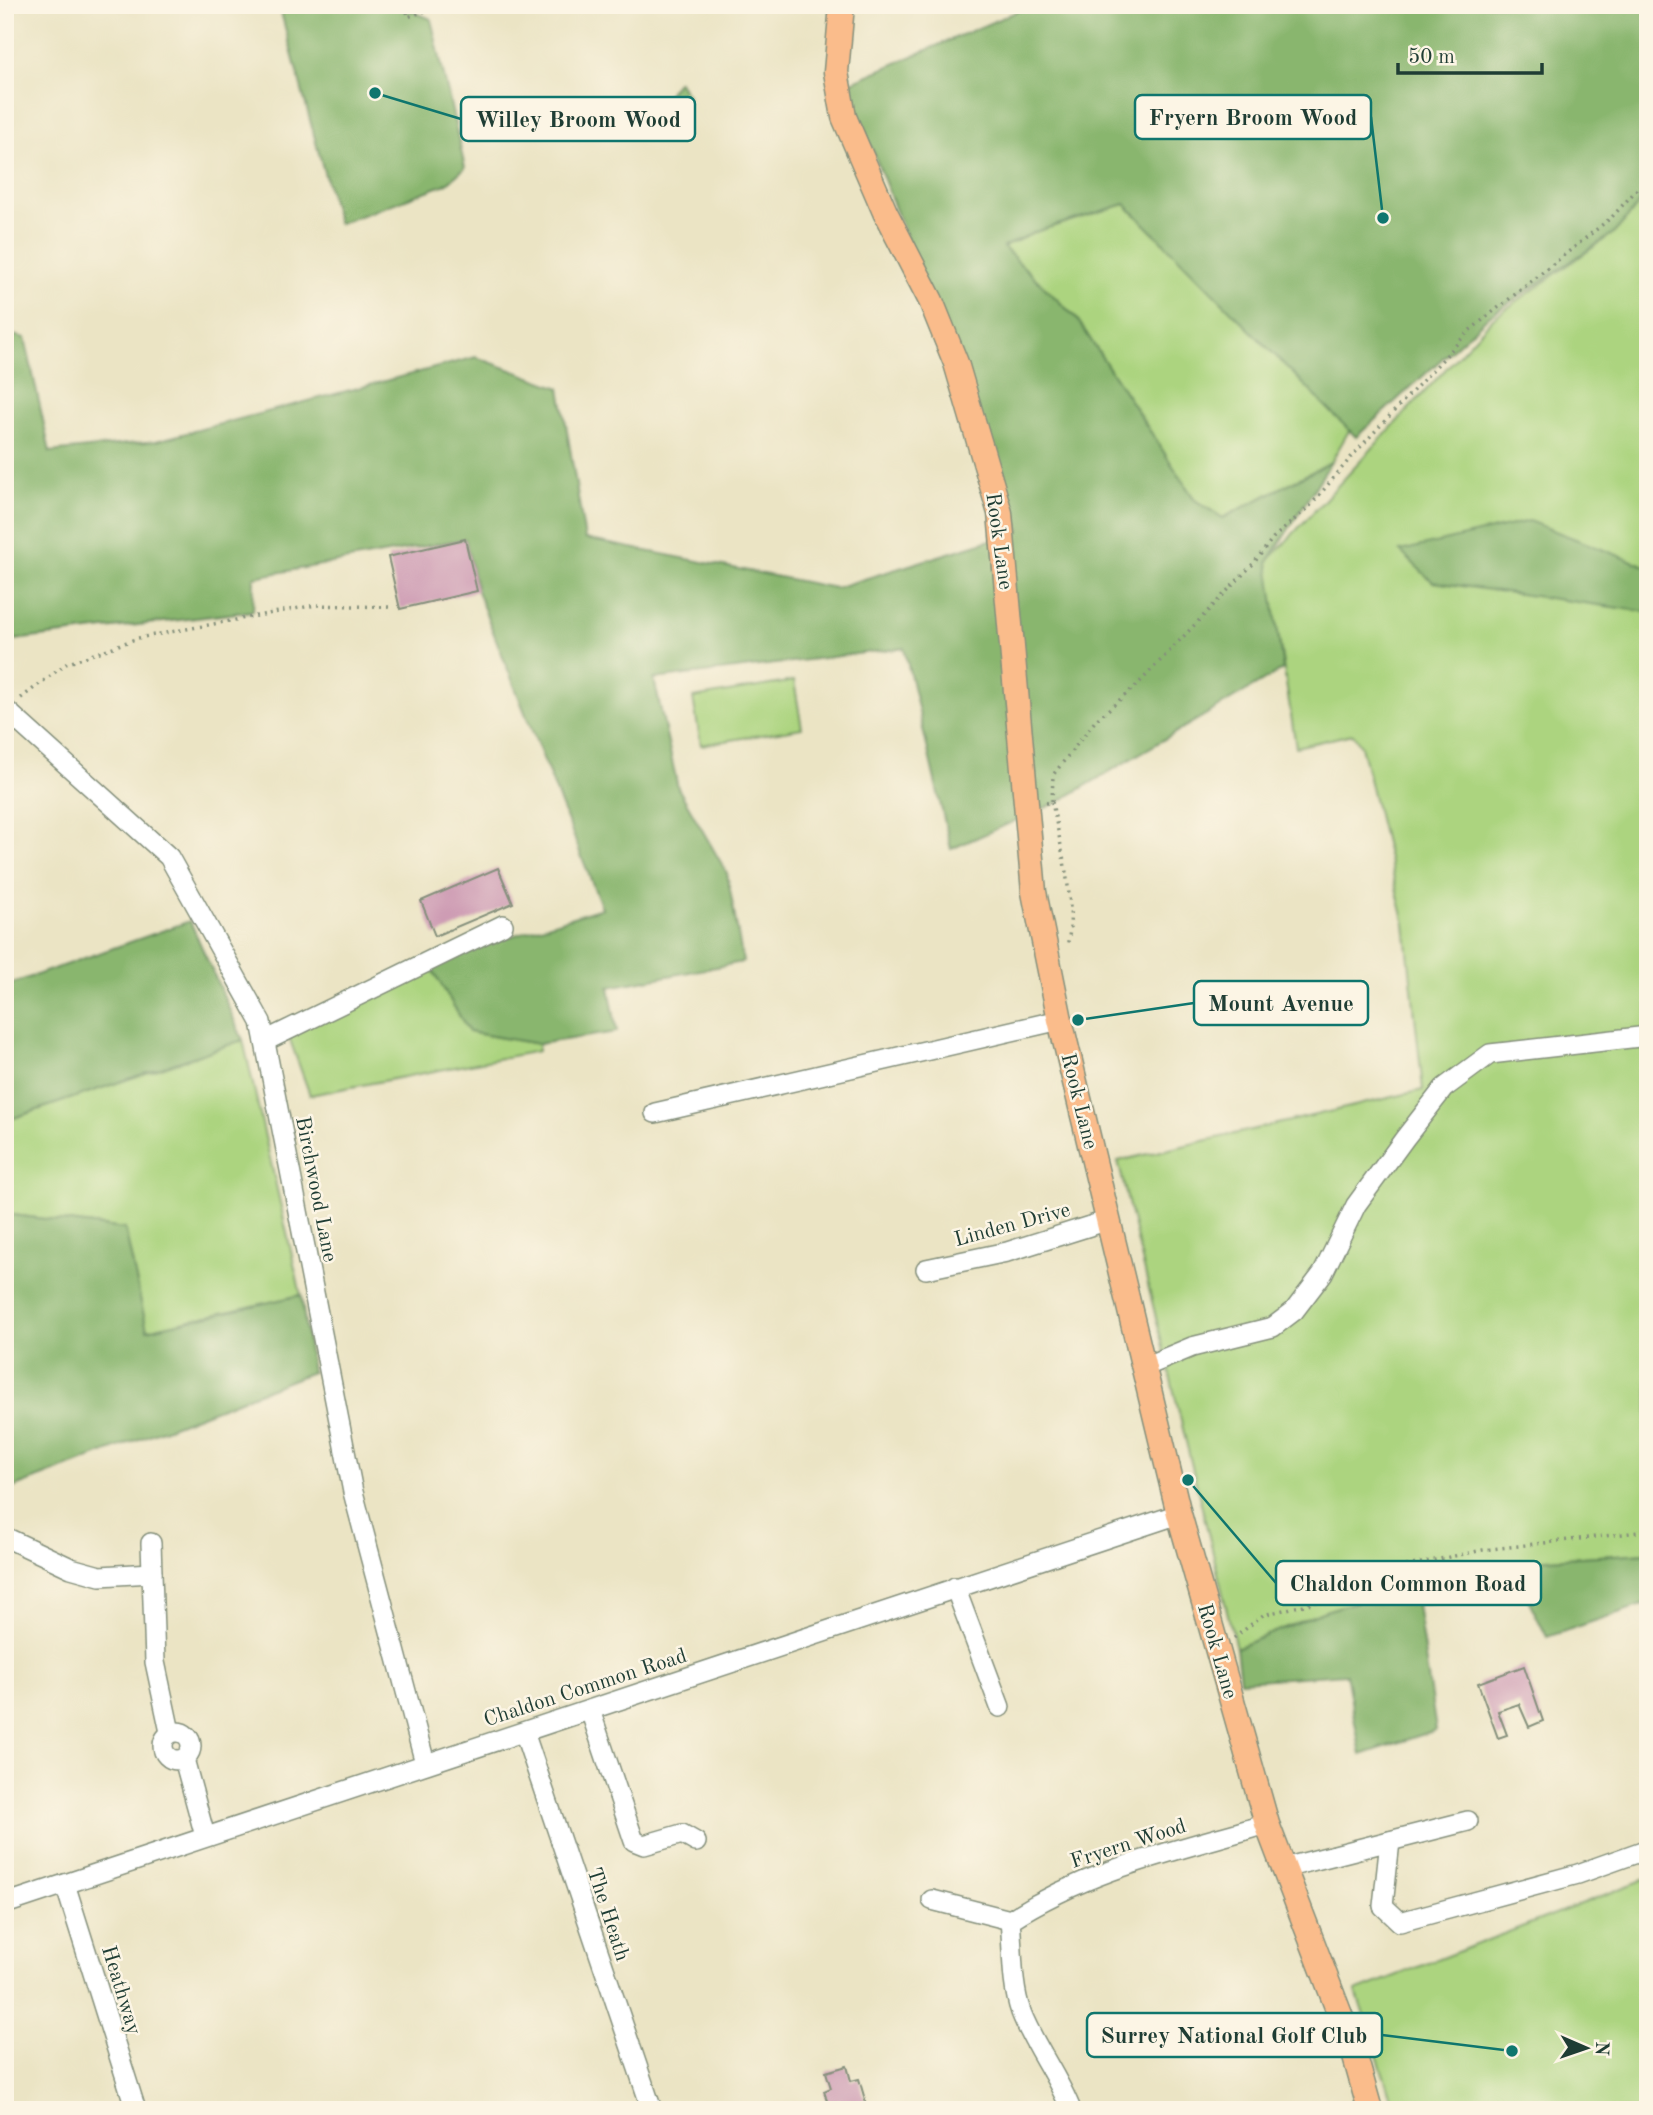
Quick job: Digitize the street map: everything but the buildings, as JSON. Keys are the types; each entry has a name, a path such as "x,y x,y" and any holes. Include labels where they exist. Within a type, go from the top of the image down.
{"main road":[{"name":"Rook Lane","path":"842,5 836,72 844,117 884,212 931,301 956,363 1000,513 1034,892 1060,1020 1179,1514 1267,1824 1352,2046 1370,2110"}],"street":[{"name":"Birchwood Lane","path":"6,710 169,858 261,1022 353,1492 425,1763"},
{"path":"265,1041 503,925"},
{"path":"655,1113 1060,1020"},
{"path":"1144,1367 1192,1346 1273,1327 1294,1311 1322,1273 1356,1205 1405,1138 1444,1088 1490,1054 1648,1035"},
{"name":"Linden Drive","path":"926,1269 1007,1252 1109,1220"},
{"name":"Chaldon Common Road","path":"5,1905 205,1836 1179,1514"},
{"path":"6,1537 71,1568 100,1576 152,1573"},
{"path":"151,1543 155,1662 170,1732 181,1731 191,1741 190,1753 184,1759 205,1836"},
{"path":"955,1587 1000,1707"},
{"path":"590,1710 634,1841 644,1845 682,1834 696,1842"},
{"name":"The Heath","path":"524,1732 652,2110"},
{"path":"1284,1868 1468,1821"},
{"name":"Fryern Wood","path":"1010,1920 1047,1896 1093,1875 1267,1824"},
{"path":"1390,1841 1383,1906 1400,1922 1578,1874 1648,1849"},
{"name":"Heathway","path":"65,1884 136,2110"},
{"path":"932,1900 1010,1920 1021,2013 1063,2088 1071,2110"}],"path":[{"path":"407,5 408,17 442,5"},
{"path":"1049,963 1066,949 1071,933 1065,874 1052,802 1053,775 1096,720 1137,685 1253,564 1273,538 1310,506 1353,455 1469,331 1612,217 1648,177"},
{"path":"6,710 66,664 138,638 316,605 391,607"},
{"path":"1028,808 1052,802"},
{"path":"1215,1642 1237,1637 1262,1615 1316,1602 1392,1569 1483,1550 1648,1531"}],"green space":[{"path":"279,5 409,5 409,10 431,19 465,168 446,184 338,224"},
{"path":"1032,5 1648,5 1648,193 1615,232 1489,316 1356,437 1125,204 1038,231 1003,247 1077,319 1195,500 1223,518 1331,462 1268,562 1283,669 1058,802 951,849 904,648 654,679 678,788 727,873 743,962 609,987 617,1032 538,1044 469,1032 428,962 602,908 477,591 465,539 254,577 253,611 5,641 5,333 25,338 50,452 156,441 476,357 560,388 585,539 835,588 1020,531 847,84"},
{"path":"678,81 688,96 680,139 661,137 662,107"},
{"path":"1648,194 1648,1553 1495,1562 1325,1611 1236,1648 1118,1161 1423,1090 1405,924 1361,746 1353,734 1296,747 1267,562 1493,318 1615,232"},
{"path":"1125,204 1350,429 1331,462 1223,518 1195,500 1077,319 1003,247 1038,231"},
{"path":"1529,521 1648,567 1648,612 1433,582 1400,551"},
{"path":"794,681 802,728 701,745 693,698"},
{"path":"190,921 243,1040 5,1121 5,986"},
{"path":"428,962 469,1032 538,1044 538,1051 310,1095 286,1029"},
{"path":"243,1040 301,1295 147,1330 125,1229 5,1214 5,1121"},
{"path":"5,1214 125,1229 147,1330 301,1295 312,1372 5,1491"},
{"path":"1648,1553 1648,1603 1547,1637 1524,1591 1417,1604 1436,1730 1361,1755 1346,1674 1240,1681 1236,1648 1325,1611 1495,1562"},
{"path":"1648,1878 1648,2110 1395,2110 1356,1991"}],"place":[{"name":"Willey Broom Wood","path":"375,93"},
{"name":"Fryern Broom Wood","path":"1383,218"},
{"name":"Mount Avenue","path":"1078,1020"},
{"name":"Chaldon Common Road","path":"1188,1480"},
{"name":"Surrey National Golf Club","path":"1512,2051"}]}
